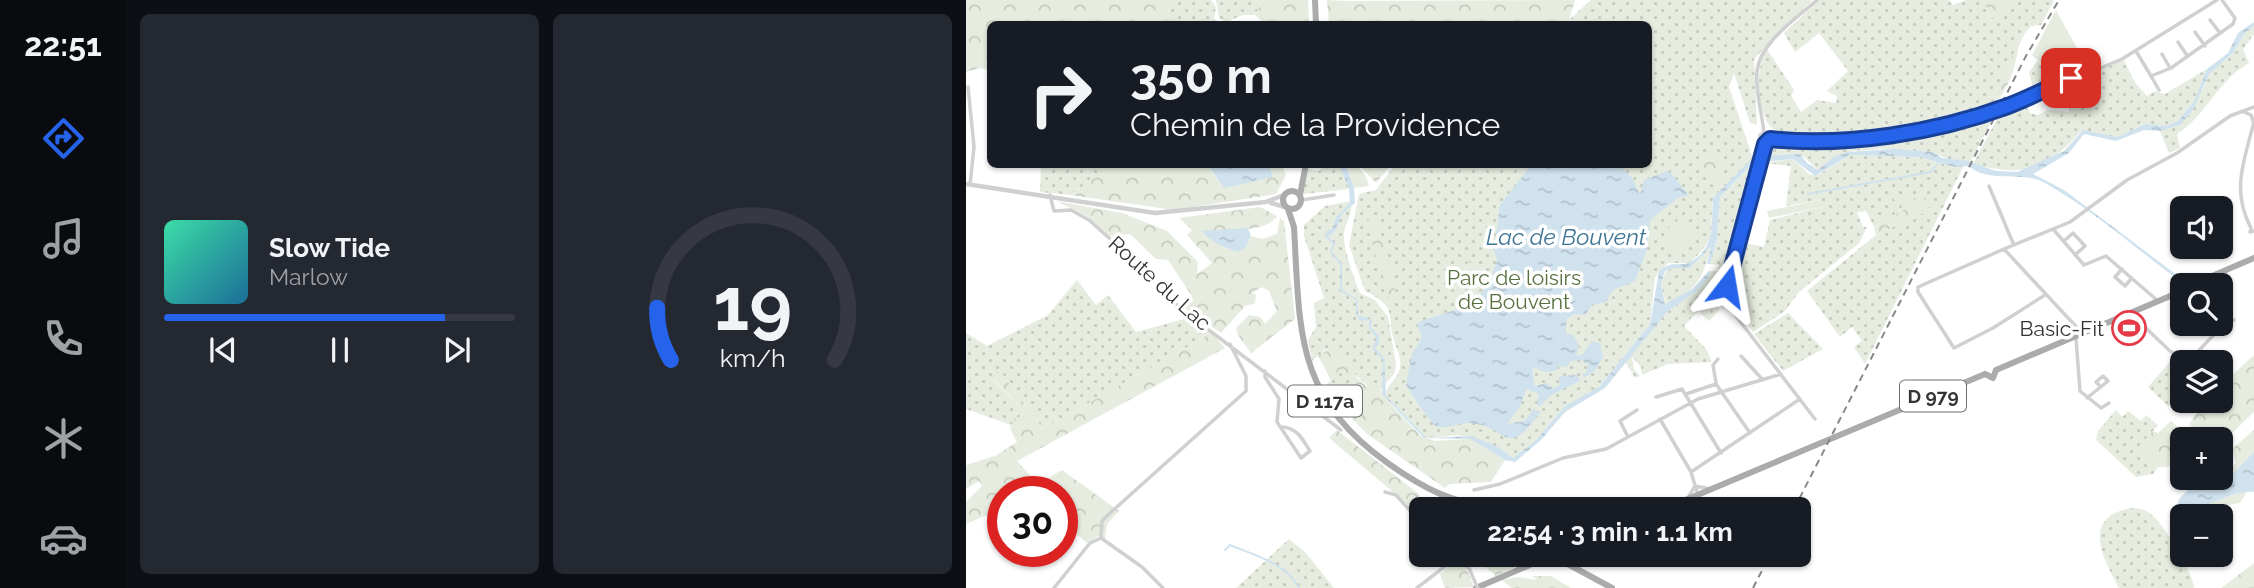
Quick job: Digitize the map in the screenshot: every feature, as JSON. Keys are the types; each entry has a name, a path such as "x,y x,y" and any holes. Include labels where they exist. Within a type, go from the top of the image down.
{"main road":[{"path":"1315,0 1316,21"},
{"path":"1301,181 1288,193 1286,208 1299,208 1305,168"},
{"path":"1288,193 1301,197"},
{"name":"D 117a","path":"1286,208 1294,228 1304,349 1313,379 1326,403 1347,429 1373,452 1426,489 1448,497"},
{"name":"D 117a","path":"1294,228 1299,208"},
{"path":"2221,273 2254,260"},
{"path":"2225,273 2254,260"},
{"name":"D 979","path":"1693,497 1985,374 1993,378 1996,370 2170,296"},
{"path":"1476,586 1527,567"},
{"path":"1577,567 1612,588"}],"street":[{"path":"1770,139 1764,133 1757,81 1759,61 1771,43 1817,0"},
{"path":"1815,419 1736,316 1727,298 1728,279 1765,144 1770,139 1862,138 1937,125 1993,111 2136,51 2219,0 2235,18 2232,24 2205,46 2186,54 2170,68 2151,76"},
{"path":"2210,20 2220,33"},
{"path":"2195,32 2205,46"},
{"path":"2178,42 2186,54"},
{"path":"2136,51 2159,90"},
{"path":"2162,54 2170,68"},
{"path":"968,87 974,147 968,184 1169,214 1266,202 1288,193"},
{"path":"2045,295 1993,328 1954,348 1918,287 2084,213 2127,180 2177,153 2242,111 2254,107"},
{"path":"2242,111 2251,115 2254,123 2238,187 2241,207 2253,231"},
{"path":"1764,133 1759,138 1765,144"},
{"path":"1989,186 2013,243"},
{"name":"Route du Lac","path":"1051,195 1054,211 1072,211 1089,220 1135,261 1181,309 1341,430"},
{"path":"1301,197 1334,195"},
{"path":"1266,202 1286,208"},
{"path":"2053,229 2085,265 2106,256 2158,301"},
{"path":"2064,241 2073,233 2085,246 2075,255"},
{"path":"2004,249 2079,334 2078,384 2087,398 2101,408 2109,403"},
{"path":"2122,269 2115,277 2125,286 2132,278"},
{"path":"2130,313 2170,351"},
{"path":"2201,350 2225,323 2234,320"},
{"path":"1101,538 1102,521 1246,391 1246,376 1230,344"},
{"path":"1741,356 1763,381"},
{"path":"1718,359 1713,365 1716,384 1750,433"},
{"path":"1265,371 1265,377 1278,394 1275,417 1281,427 1301,458 1309,454 1310,451 1299,434 1288,427 1281,427"},
{"path":"1474,490 1500,484 1566,458 1598,452 1690,403 1781,374"},
{"path":"1686,394 1716,384"},
{"path":"2087,398 2099,385"},
{"path":"1656,397 1682,389 1721,453"},
{"path":"1691,472 1800,399"},
{"path":"1628,437 1618,419 1637,410"},
{"path":"1660,419 1691,472 1698,495"},
{"path":"1695,486 1712,489"},
{"path":"1688,497 1695,486"},
{"path":"1385,492 1396,495 1409,510"},
{"path":"1054,588 1090,543 1101,538"},
{"path":"1101,538 1142,567 1163,588"},
{"path":"1418,588 1450,567"},
{"path":"1467,567 1476,586"}],"green space":[{"path":"966,0 1168,0 1171,21 987,21 987,69 979,68 966,72"},
{"path":"1168,0 1211,0 1216,7 1214,19 1217,21 1169,19"},
{"path":"1216,0 1263,0 1255,15 1243,15 1228,21 1219,18"},
{"path":"1263,0 1308,0 1309,21 1262,21 1255,15"},
{"path":"1327,0 1575,0 1569,21 1329,21"},
{"name":"Parc de loisirs de Bouvent","path":"1591,0 1812,0 1754,59 1757,125 1750,123 1734,73 1729,87 1753,159 1713,198 1710,234 1704,248 1689,263 1668,263 1655,277 1650,324 1598,388 1565,406 1536,440 1513,458 1500,448 1459,435 1427,438 1386,396 1399,371 1400,360 1387,306 1365,291 1349,245 1359,194 1376,190 1393,168 1652,168 1652,21 1570,19"},
{"path":"1819,0 1949,0 1953,5 1966,0 1985,0 1989,19 2019,0 2054,0 2041,25 2031,26 2025,33 1987,109 1887,130 1778,137 1766,120 1759,93 1759,74 1767,49 1794,90 1791,96 1801,112 1817,100 1836,103 1837,96 1827,91 1848,71 1819,33 1795,52 1784,33"},
{"path":"1985,0 2019,0 2020,2 1989,20"},
{"path":"2056,10 2088,68 2051,82 2040,62 2032,55"},
{"path":"2254,26 2254,34 2243,49 2249,63 2238,70 2196,118 2177,134 2180,148 2169,153 2160,131 2180,125 2204,87 2208,74 2233,53 2244,34"},
{"path":"2019,42 2010,80 2000,96 1987,109"},
{"path":"2038,60 2051,83 2034,92 2029,72"},
{"path":"2124,60 2134,81 2147,96 2155,91 2165,94 2207,69 2194,101 2178,121 2166,126 2146,124 2117,137 2080,132 2056,155 2032,168 2006,170 1973,164 2002,110 2025,104 2030,113 2038,115 2048,110 2069,112 2071,88 2056,86"},
{"path":"1996,112 1970,163 1952,161 1932,152 1880,149 1852,151 1818,170 1803,156 1762,156 1767,144 1774,141 1824,141 1868,137 1932,127"},
{"path":"1713,155 1724,165 1722,178 1712,185 1695,165 1700,158"},
{"path":"1850,155 1920,157 1953,167 1964,165 1865,364 1854,347 1862,341 1852,327 1840,337 1807,291 1876,235 1925,212 1894,199 1906,208 1874,227 1866,211 1857,212 1863,227 1867,227 1859,243 1799,292 1785,311 1753,332 1738,309 1732,289 1741,242 1764,247 1770,220 1822,207 1820,200 1786,206 1791,166 1762,163 1793,159 1810,175 1818,175"},
{"path":"1752,164 1756,164 1750,176 1725,284 1719,280 1720,289 1710,300 1720,309 1709,321 1698,311 1684,326 1706,349 1712,362 1668,364 1642,375 1641,367 1632,357 1634,369 1640,376 1635,378 1625,361 1667,312 1700,288 1709,271 1718,271 1719,265 1710,264 1717,239 1720,197"},
{"path":"1041,168 1110,168 1070,195 1040,192"},
{"path":"1109,168 1210,168 1218,180 1273,177 1270,168 1283,168 1286,175 1276,194 1174,210 1070,195"},
{"path":"1322,168 1341,168 1349,189 1304,194 1302,188 1308,169 1319,171"},
{"path":"1347,168 1362,170 1369,186 1354,188"},
{"path":"1362,168 1388,168 1376,183"},
{"path":"1892,198 1927,198 1932,204 1925,212 1876,235 1874,227 1905,209"},
{"path":"1820,200 1822,207 1769,218 1767,211"},
{"path":"1056,201 1122,213 1167,231 1198,262 1197,274 1212,263 1187,235 1192,230 1179,218 1260,207 1277,216 1263,226 1202,232 1228,249 1246,247 1251,236 1262,239 1277,234 1280,218 1284,221 1295,319 1251,353 1236,328 1249,315 1260,317 1265,324 1277,311 1269,291 1262,287 1252,293 1256,295 1255,303 1245,306 1221,333 1183,307 1192,296 1168,260 1156,259 1130,234 1110,236 1087,216"},
{"path":"1351,201 1344,233 1347,254 1360,293 1375,300 1388,317 1396,365 1394,374 1379,391 1369,387 1326,349 1312,361 1308,340 1316,327 1314,303 1324,298 1304,236 1304,225 1325,206"},
{"path":"1373,215 1393,275 1396,301 1393,304 1387,295 1388,285 1379,270 1367,222"},
{"path":"1682,216 1697,233 1682,254 1665,242 1671,221 1676,222"},
{"path":"1711,247 1705,268 1697,282 1685,294 1666,305 1661,284 1666,271 1672,268 1690,268"},
{"path":"1470,260 1477,270 1459,289 1447,290"},
{"path":"1077,280 1096,305 1108,295 1136,332 1188,318 1212,333 1043,429 1000,371 994,380 1026,414 1015,419 1011,425 966,409 966,333 987,346 1048,315"},
{"path":"1788,313 1823,349 1783,371 1754,334"},
{"path":"1212,333 1225,348 1017,461 1031,476 987,476 987,515 966,524 966,502 982,486 979,481 966,489 966,465 995,456 1017,442 1010,428 1014,419 1026,414 994,379 995,373 1000,371 1043,429"},
{"path":"1338,343 1348,366 1359,380 1381,390 1386,399 1421,436 1435,441 1470,439 1505,460 1491,482 1449,484 1445,488 1367,434 1342,408 1349,400 1348,394 1354,382 1339,370 1331,380 1318,356"},
{"path":"2254,355 2254,412 2233,432 2233,427 2192,427 2189,424 2197,413 2233,413 2233,374"},
{"path":"2170,362 2170,404 2168,406 2148,387"},
{"path":"1339,370 1354,382 1348,394 1349,400 1338,409 1325,387"},
{"path":"2116,410 2122,417 2128,411 2141,421 2146,415 2158,425 2137,450 2158,467 2153,474 2136,477 2096,440 2098,431"},
{"path":"2171,421 2178,427 2170,427 2168,467 2158,467 2136,450 2153,431 2158,433"},
{"path":"1337,430 1420,495 1419,497 1409,497 1409,505 1329,438"},
{"path":"2254,430 2254,452 2233,474 2236,463 2233,448"},
{"path":"1062,470 1070,476 1052,476"},
{"path":"1078,482 1119,511 1107,524 1105,540 1099,536 1087,543 1078,535"},
{"path":"2247,491 2240,503 2201,504"},
{"path":"2131,508 2148,512 2154,517 2170,538 2170,567 2186,567 2194,588 2119,588 2102,552 2100,540 2105,520 2115,513"},
{"path":"1289,539 1306,553 1334,588 1236,588"},
{"path":"2254,563 2254,588 2221,588 2224,586"},
{"path":"1449,567 1464,567 1474,587 1445,588 1440,574"},
{"path":"1485,567 1515,567 1496,576"},
{"path":"1532,576 1551,576 1571,588 1512,588 1501,580 1517,577 1537,580"}],"water":[{"path":"2254,22 2254,26 2244,34 2233,53 2209,74 2193,110 2180,125 2160,131 2144,130 2116,141 2084,134 2069,153 2033,174 2064,190 2174,273 2170,273 2081,206 2036,179 1995,176 1969,166 1953,167 1920,157 1850,155 1815,176 1793,159 1761,162 1762,156 1800,154 1818,170 1832,158 1847,152 1893,149 1933,152 1942,158 1968,161 1996,171 2017,172 2064,151 2083,130 2117,137 2146,124 2166,126 2178,121 2194,101 2207,69 2228,53 2238,33"},
{"path":"1761,156 1759,163 1752,164 1720,197 1717,239 1710,264 1707,264 1711,247 1690,268 1672,268 1665,271 1661,284 1665,304 1692,289 1709,271 1710,275 1698,290 1667,312 1605,388 1565,412 1541,440 1515,462 1505,460 1470,439 1424,438 1382,394 1383,360 1372,348 1377,338 1369,329 1369,320 1360,321 1356,315 1356,300 1340,291 1340,264 1330,252 1333,244 1325,237 1326,231 1333,228 1336,217 1350,203 1349,189 1340,168 1347,168 1354,188 1355,203 1342,214 1335,231 1328,237 1335,243 1332,252 1342,263 1342,290 1357,299 1358,315 1372,320 1371,328 1379,336 1379,344 1375,348 1385,359 1386,396 1427,438 1472,436 1500,448 1513,458 1536,440 1565,406 1599,387 1650,324 1659,271 1668,265 1690,262 1698,257 1708,242 1713,198 1747,163 1753,159 1756,161"},
{"path":"1210,168 1270,168 1273,177 1224,188"},
{"name":"Lac de Bouvent","path":"1529,168 1622,168 1632,178 1640,195 1644,180 1667,171 1689,196 1679,197 1650,220 1647,249 1635,281 1613,290 1606,302 1592,305 1585,315 1574,314 1567,319 1565,333 1573,335 1579,346 1576,356 1583,354 1592,341 1600,343 1603,357 1596,369 1584,378 1582,374 1587,372 1588,364 1580,360 1570,361 1567,367 1559,366 1555,371 1544,372 1534,367 1532,372 1535,386 1547,383 1553,389 1560,385 1559,376 1578,375 1580,381 1553,394 1540,406 1537,405 1539,394 1526,389 1520,406 1507,424 1525,421 1533,409 1541,412 1529,427 1512,438 1483,425 1470,423 1437,427 1406,385 1412,354 1422,338 1417,325 1421,321 1471,305 1489,284 1497,261 1494,249 1500,205"},
{"path":"1248,228 1251,236 1246,247 1238,252 1218,244 1201,231"},
{"path":"2254,452 2254,492 2235,494 2209,504 2178,504 2188,490 2233,490 2233,474"}],"waterway":[{"path":"1808,194 1931,172 1938,163"},
{"path":"1225,550 1230,545 1269,561 1286,572 1299,588"}],"railway":[{"path":"1800,497 2026,56 2059,0"},
{"path":"1753,588 1764,567"}],"place":[{"name":"Basic-Fit","path":"2129,328"}],"route":[{"path":"1727,286 1758,167 1765,144 1770,139 1803,141 1862,138 1903,132 2007,107 2071,78"}]}
